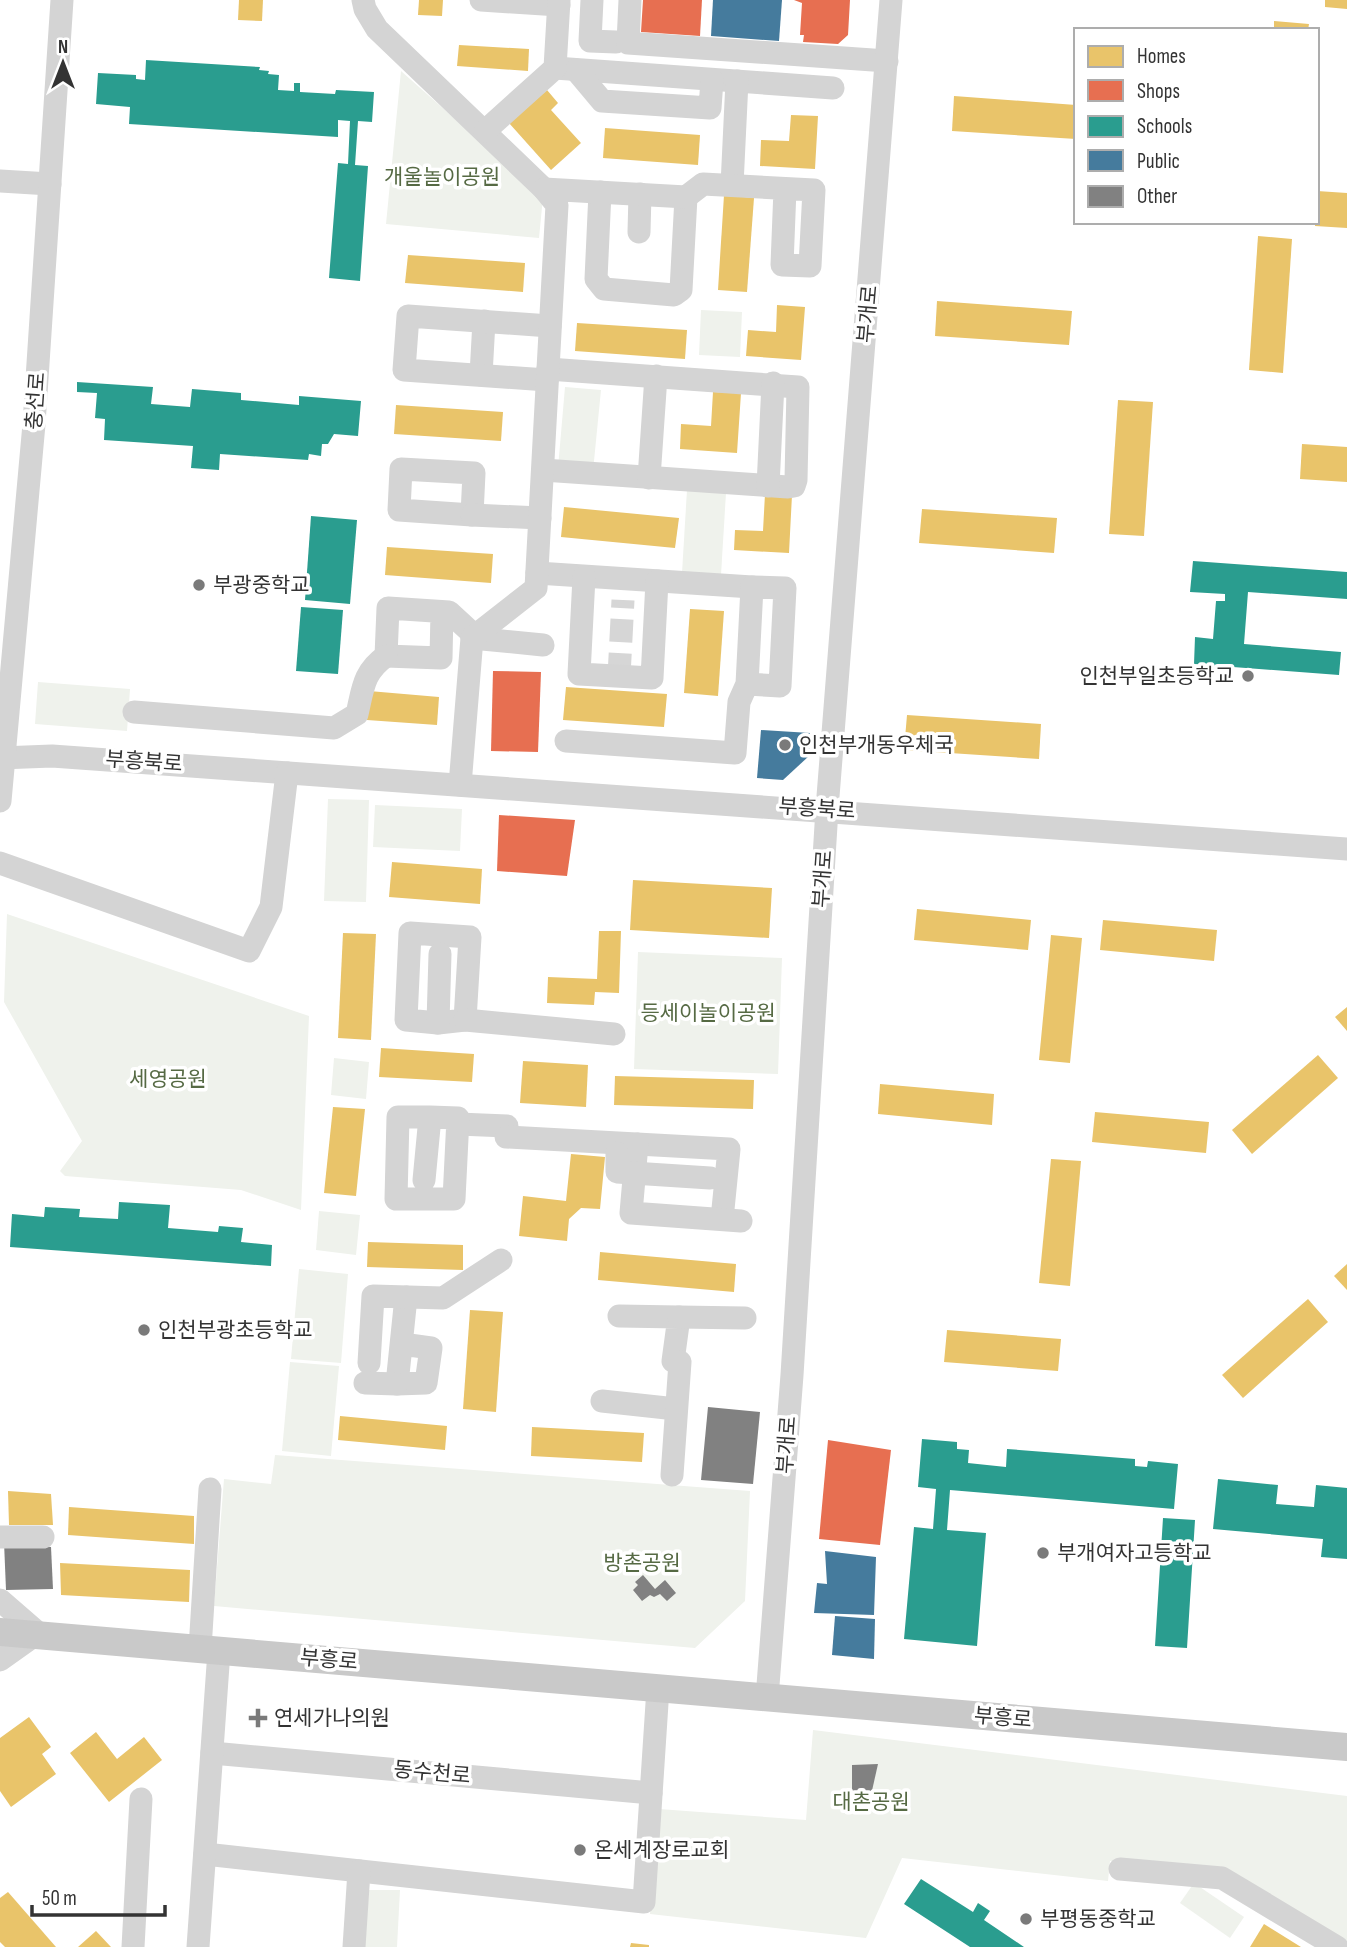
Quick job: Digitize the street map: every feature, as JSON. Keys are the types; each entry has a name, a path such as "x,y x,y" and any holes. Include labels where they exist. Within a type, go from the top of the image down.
{"main road":[{"name":"부흥로","path":"0,1632 38,1633 1347,1747"}],"street":[{"name":"충선로","path":"0,801 34,425 62,0"},
{"path":"363,0 365,9 377,29 485,131 557,205 536,588 473,637 460,785"},
{"path":"481,0 559,3 566,69"},
{"path":"592,0 590,41 887,61"},
{"path":"622,42 630,0"},
{"name":"부개로","path":"767,1698 792,1375 827,809 891,0"},
{"path":"485,131 566,69 833,88"},
{"path":"732,185 737,81"},
{"path":"0,181 50,184"},
{"path":"544,189 687,197 703,184 785,190"},
{"path":"600,192 596,279 604,289 674,295 681,290 687,197"},
{"path":"639,232 640,194"},
{"path":"542,470 614,470 649,478 768,486 794,486 796,480 800,393 792,385 656,376 481,375 404,370 408,316 550,326"},
{"path":"481,375 484,321"},
{"path":"649,478 656,376"},
{"path":"472,515 540,519"},
{"path":"537,573 785,588 780,686 747,684"},
{"path":"584,577 579,674 652,678 657,581"},
{"path":"566,741 735,753 739,702 747,684 752,587"},
{"path":"386,656 388,608 449,612 473,637 544,645"},
{"path":"134,712 334,728 357,714 372,666 386,656 441,658 442,612"},
{"name":"부흥북로","path":"2,759 52,756 827,809 1347,849"},
{"path":"0,863 249,951 271,907 287,773"},
{"path":"465,1020 470,937 410,933 406,1020 438,1023 465,1020 614,1034"},
{"path":"438,1023 440,954"},
{"path":"398,1117 430,1117 458,1118 454,1199 396,1199 398,1117"},
{"path":"424,1180 430,1117"},
{"path":"458,1124 627,1149 729,1149 731,1220 631,1213 635,1173"},
{"path":"627,1149 617,1172 710,1178"},
{"path":"406,1297 397,1384 367,1373 373,1296 443,1298 501,1260"},
{"path":"619,1316 745,1318"},
{"path":"672,1475 680,1317"},
{"path":"602,1401 676,1409"},
{"path":"198,1947 212,1753 209,1650 210,1489"},
{"path":"0,1537 43,1537"},
{"path":"0,1600 38,1633 0,1660"},
{"path":"205,1854 644,1902 658,1688"},
{"name":"동수천로","path":"212,1753 651,1793"},
{"path":"133,1947 141,1799"},
{"path":"1120,1869 1222,1878 1337,1947"},
{"path":"354,1947 359,1871"}],"green space":[{"name":"개울놀이공원","path":"401,71 543,197 539,238 386,224"},
{"path":"701,310 742,312 740,357 699,355"},
{"path":"565,387 601,390 593,471 558,468"},
{"path":"687,490 726,493 721,575 682,573"},
{"path":"38,682 130,689 127,731 35,724"},
{"path":"328,799 369,800 366,902 324,901"},
{"path":"375,805 462,809 460,851 373,847"},
{"name":"세영공원","path":"7,914 309,1016 301,1210 241,1190 65,1176 60,1171 82,1141 4,1002"},
{"name":"등세이놀이공원","path":"638,952 782,958 778,1074 634,1069"},
{"path":"334,1058 369,1062 366,1099 331,1095"},
{"path":"319,1211 360,1215 356,1255 316,1250"},
{"path":"299,1269 348,1274 341,1363 291,1359"},
{"path":"290,1362 339,1366 331,1456 282,1451"},
{"name":"방촌공원","path":"275,1455 750,1491 745,1601 695,1648 214,1606 224,1479 271,1484"},
{"name":"대촌공원","path":"813,1730 1347,1796 1347,1946 1225,1872 1110,1861 1108,1881 902,1858 866,1938 650,1914 659,1809 806,1820"},
{"path":"1194,1883 1244,1917 1230,1938 1180,1903"},
{"path":"369,1890 400,1890 397,1947 364,1947"}],"building: Homes":[{"path":"239,0 263,0 262,21 238,20"},
{"path":"419,0 443,0 442,16 418,15"},
{"path":"1325,0 1347,0 1347,9 1325,7"},
{"path":"1274,21 1309,24 1308,28 1274,28"},
{"path":"459,45 529,49 528,71 457,66"},
{"path":"547,90 558,103 551,110 581,143 551,170 509,123"},
{"path":"954,96 1074,105 1074,139 952,131"},
{"path":"791,115 818,116 815,169 760,166 761,140 789,141"},
{"path":"605,128 700,135 698,165 603,158"},
{"path":"1319,191 1347,193 1347,228 1315,226 1319,224"},
{"path":"724,195 754,198 747,292 718,290"},
{"path":"1258,236 1292,239 1283,373 1249,370"},
{"path":"408,255 525,263 523,292 405,283"},
{"path":"937,301 1072,311 1069,345 935,336"},
{"path":"777,305 805,307 801,360 746,356 748,330 776,332"},
{"path":"577,323 687,330 685,359 575,351"},
{"path":"713,392 741,393 737,453 680,449 681,424 711,426"},
{"path":"1118,400 1153,402 1144,536 1109,534"},
{"path":"396,405 503,412 501,441 394,434"},
{"path":"1302,444 1347,447 1347,482 1300,479"},
{"path":"765,494 792,495 789,553 734,550 735,530 763,531"},
{"path":"564,507 679,518 675,548 561,537"},
{"path":"922,509 1057,518 1054,553 919,543"},
{"path":"387,547 493,554 491,583 385,575"},
{"path":"690,609 724,611 718,696 684,693"},
{"path":"566,687 667,694 664,727 563,720"},
{"path":"369,691 439,697 437,725 367,720"},
{"path":"907,715 1041,724 1039,759 904,750"},
{"path":"392,862 482,869 480,904 389,897"},
{"path":"633,880 772,888 769,938 630,930"},
{"path":"917,909 1031,920 1028,950 914,940"},
{"path":"1103,920 1217,930 1214,961 1100,950"},
{"path":"599,931 621,931 619,993 595,992 594,1005 547,1003 548,977 597,979"},
{"path":"343,933 376,934 371,1040 338,1038"},
{"path":"1051,935 1082,938 1070,1063 1039,1060"},
{"path":"1347,1007 1347,1031 1335,1017"},
{"path":"381,1048 474,1054 472,1082 379,1077"},
{"path":"1318,1055 1338,1078 1252,1154 1232,1130"},
{"path":"523,1061 588,1065 586,1107 520,1103"},
{"path":"615,1076 754,1080 753,1109 614,1105"},
{"path":"880,1084 994,1094 992,1125 878,1114"},
{"path":"333,1107 365,1109 356,1196 324,1193"},
{"path":"1095,1112 1209,1122 1206,1153 1092,1142"},
{"path":"571,1154 605,1157 600,1209 581,1208 569,1219 567,1241 519,1236 523,1196 566,1201"},
{"path":"1051,1159 1081,1161 1070,1286 1039,1283"},
{"path":"368,1242 463,1245 463,1270 367,1267"},
{"path":"600,1252 736,1264 734,1292 598,1280"},
{"path":"1347,1264 1347,1290 1334,1276"},
{"path":"1308,1299 1328,1322 1243,1398 1222,1375"},
{"path":"470,1310 503,1312 496,1412 463,1409"},
{"path":"947,1330 1061,1339 1058,1371 944,1362"},
{"path":"340,1416 447,1426 445,1450 338,1440"},
{"path":"532,1427 644,1433 642,1462 531,1456"},
{"path":"8,1491 51,1494 53,1525 9,1525"},
{"path":"69,1507 194,1516 194,1544 68,1535"},
{"path":"60,1563 190,1570 189,1602 61,1595"},
{"path":"29,1717 51,1747 42,1754 56,1774 11,1807 0,1791 0,1738"},
{"path":"96,1732 117,1759 144,1737 162,1760 109,1802 70,1753"},
{"path":"8,1892 56,1947 5,1947 0,1942 0,1898"},
{"path":"1264,1924 1301,1947 1250,1947"},
{"path":"96,1931 111,1947 78,1947"},
{"path":"631,1943 649,1945 649,1947 630,1947"}],"building: Shops":[{"path":"643,0 702,0 700,36 641,32"},
{"path":"794,0 850,0 848,35 838,44 803,42 804,35 800,35 802,3"},
{"path":"493,671 541,672 538,752 491,751"},
{"path":"499,815 575,820 567,876 497,871"},
{"path":"828,1440 891,1450 880,1545 819,1539"}],"building: Schools":[{"path":"146,60 260,67 259,70 269,71 268,74 279,75 278,90 294,91 294,83 300,83 300,92 374,92 372,122 358,121 355,165 368,166 360,281 329,278 338,163 348,164 350,121 338,120 338,137 129,124 130,107 96,104 98,73 136,75 136,79 145,80"},
{"path":"77,382 153,387 151,404 190,407 192,389 241,393 241,400 299,405 299,396 361,401 358,436 334,434 328,444 322,444 321,456 309,454 308,460 220,454 219,470 191,468 193,446 104,440 105,419 95,418 97,393 77,392"},
{"path":"311,516 357,520 350,604 305,600"},
{"path":"1193,561 1347,572 1347,599 1248,592 1244,644 1341,652 1339,675 1194,664 1195,637 1213,639 1216,601 1225,601 1225,594 1190,592"},
{"path":"301,607 343,610 338,674 296,671"},
{"path":"119,1202 170,1205 168,1228 218,1232 219,1226 243,1228 241,1242 272,1245 271,1266 10,1247 12,1214 44,1217 45,1207 80,1209 79,1217 118,1219"},
{"path":"922,1439 957,1442 957,1449 969,1450 968,1463 1006,1467 1007,1449 1135,1459 1135,1466 1147,1467 1148,1461 1178,1464 1174,1509 950,1490 947,1530 986,1533 977,1646 904,1639 914,1527 933,1529 936,1489 918,1487"},
{"path":"1218,1479 1278,1485 1276,1504 1314,1507 1316,1485 1347,1488 1347,1559 1321,1557 1323,1539 1213,1529"},
{"path":"1163,1518 1195,1520 1187,1648 1155,1646"},
{"path":"921,1879 973,1912 978,1903 990,1911 984,1920 1024,1947 970,1947 904,1904"}],"building: Public":[{"path":"713,0 782,0 779,41 711,36"},
{"name":"인천부개동우체국","path":"761,730 810,733 809,756 783,780 757,778"},
{"path":"825,1551 876,1557 874,1615 814,1613 817,1583 827,1584"},
{"path":"835,1616 875,1619 874,1659 832,1655"}],"building: Other":[{"path":"708,1407 760,1412 753,1484 701,1480"},
{"path":"4,1542 51,1547 53,1589 6,1590"},
{"path":"643,1575 655,1589 665,1580 676,1593 667,1601 660,1594 654,1597 650,1595 642,1601 633,1590 638,1585 635,1582"},
{"path":"878,1764 869,1804 852,1800 852,1765"}],"tunnel":[{"path":"619,676 623,600"}],"place":[{"name":"부광중학교","path":"199,585"},
{"name":"인천부일초등학교","path":"1248,676"},
{"name":"인천부개동우체국","path":"785,745"},
{"name":"인천부광초등학교","path":"144,1330"},
{"name":"부개여자고등학교","path":"1043,1553"},
{"name":"연세가나의원","path":"258,1718"},
{"name":"온세계장로교회","path":"580,1850"},
{"name":"부평동중학교","path":"1026,1919"}]}
